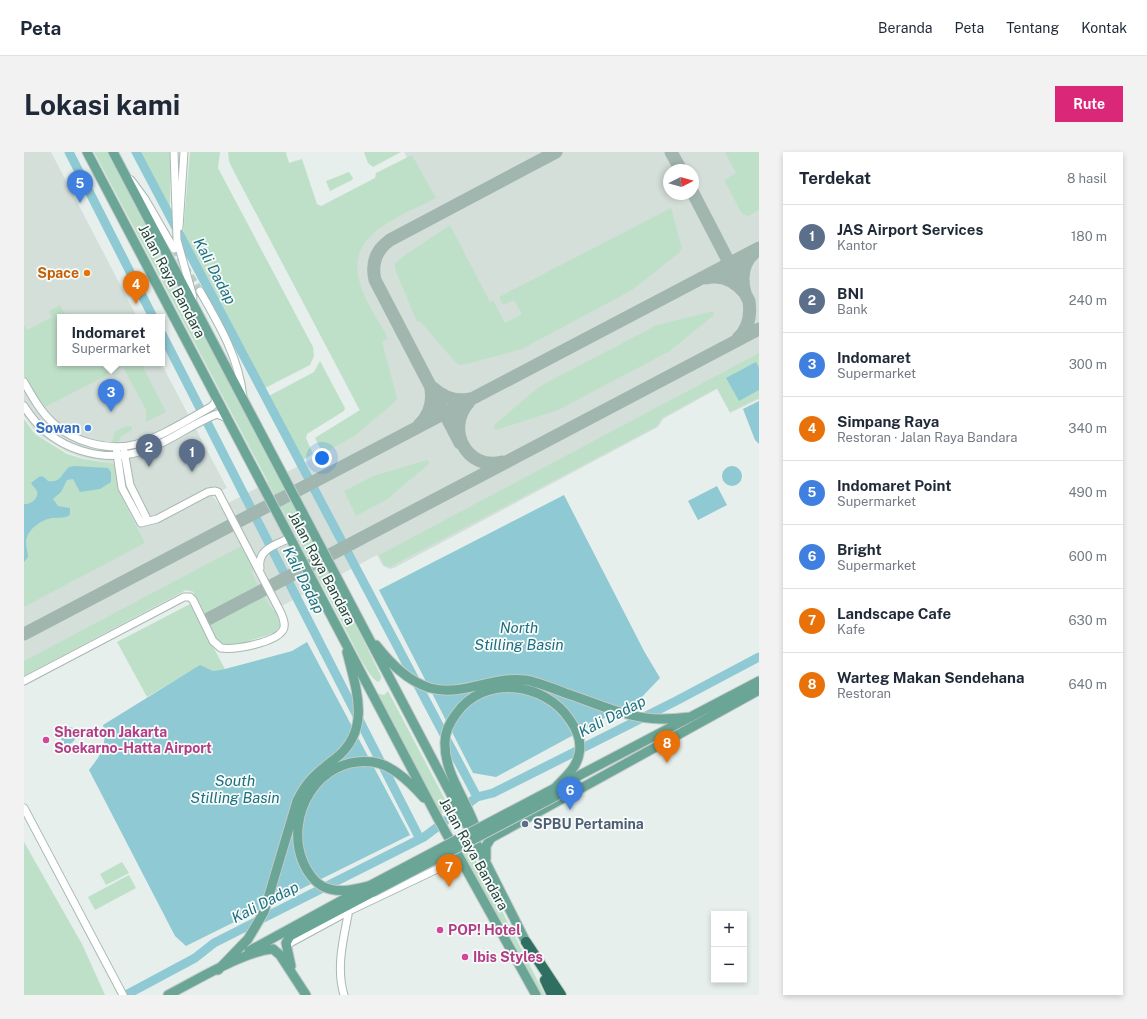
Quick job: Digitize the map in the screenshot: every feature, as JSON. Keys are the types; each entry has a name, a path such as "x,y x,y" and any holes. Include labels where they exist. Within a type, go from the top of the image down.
{"highway":[{"path":"526,942 552,995"},
{"path":"526,942 561,995"}],"main road":[{"name":"Jalan Raya Bandara","path":"87,152 434,811 536,995"},
{"name":"Jalan Raya Bandara","path":"113,152 466,823 526,942"},
{"path":"362,626 382,652 405,675 418,684 439,690 464,690 504,680 527,680 633,716 660,719 692,717"},
{"path":"218,970 256,928 264,912 297,801 307,783 345,748 356,727 359,711 358,699 343,637"},
{"path":"235,961 249,951 371,889 759,681"},
{"path":"481,852 472,814 448,769 445,755 445,740 449,726 459,710 481,693 507,687 534,691 551,700 560,708 574,726 578,736 579,755 572,770 556,791"},
{"path":"487,865 486,849 487,843 491,838 665,740 759,690"},
{"path":"556,791 665,740"},
{"path":"371,889 349,890 324,887 310,875 305,868 297,839 299,815 311,791 322,778 334,770 351,764 365,762 379,764 389,768 408,781 434,811"},
{"path":"306,995 297,978 286,950 286,943 290,936 371,889"},
{"path":"168,995 235,961 262,951 273,949 277,950 287,967 297,978"}],"street":[{"path":"174,152 177,200 177,245 200,318"},
{"path":"177,200 184,152"},
{"path":"119,164 177,245"},
{"path":"200,291 232,350 242,382 244,401"},
{"path":"24,382 35,402 52,423 86,442 120,447 151,439 211,407 215,403 216,395"},
{"path":"24,406 39,426 58,441 87,453 121,455 141,452 215,415 222,415 228,419"},
{"path":"24,681 186,596 193,600 213,641 218,646 225,648 246,646 273,638 282,632 284,622 221,498 215,491 208,492 156,519 146,521 146,517 130,485 120,447"},
{"path":"261,575 259,559 265,551 290,538"},
{"path":"24,808 121,993"},
{"path":"286,950 290,943 351,910 452,862 461,861"},
{"path":"344,995 341,978 341,958 348,915"}],"shaded area":[{"path":"24,152 51,152 135,314 57,314 57,366 163,366 227,488 212,495 221,507 323,453 315,438 360,411 280,258 407,157 404,152 759,152 759,399 730,413 717,389 663,419 658,427 394,568 390,569 383,566 377,555 276,609 280,626 275,633 241,643 225,645 214,636 193,592 186,590 24,676 24,594 140,533 121,494 116,464 84,458 67,452 36,433 24,416"}],"green space":[{"path":"94,152 109,152 359,631 381,676 379,682 371,675 358,653"},
{"path":"138,152 170,152 170,213"},
{"path":"190,152 220,152 218,168 313,347 314,356 310,365 265,388 183,234"},
{"path":"228,152 287,152 289,163 302,159 317,204 321,206 375,178 376,173 412,155 436,198 394,219 381,228 369,238 361,250 357,264 359,280 368,302 388,338 382,342 397,398 395,402 353,437 323,453 315,438 360,410 232,168 229,161"},
{"path":"364,152 401,152 373,167 368,163"},
{"path":"725,152 759,152 759,210 748,216 742,214 724,180 736,173"},
{"path":"349,172 353,178 352,180 330,191 326,181"},
{"path":"671,208 682,248 679,253 632,290 522,349 467,364 459,365 456,363 420,321 417,322 395,269 395,264 401,258 450,225 490,302 493,300 505,323 522,314 514,300 503,305 499,297"},
{"path":"60,305 64,314 57,314 57,366 143,366 166,412 146,422 146,410 123,367 43,408 24,376 24,325 27,330 52,317 49,311"},
{"path":"713,311 714,315 670,351 558,410 496,430 494,428 494,425 544,384 657,325"},
{"path":"759,353 759,398 730,412 717,388 662,418 657,426 390,567 384,565 379,555"},
{"path":"320,361 345,408 344,411 307,434 306,438 313,454 298,463 265,398 314,372"},
{"path":"24,419 35,434 67,454 84,459 116,464 120,493 145,543 24,607"},
{"path":"127,426 132,427 132,430 121,436 118,445 114,445 112,441 115,431"},
{"path":"427,460 429,464 386,500 356,516 344,491 373,476"},
{"path":"241,546 255,570 251,572 272,610 275,609 280,626 275,631 268,635 239,644 223,644 214,636 210,629 193,591 186,590 24,676 24,661"},
{"path":"190,604 225,669 213,671 200,666 147,697 117,642"},
{"path":"388,691 450,809 440,814 376,693 384,695"},
{"path":"24,842 82,944 105,995 24,995"},
{"path":"468,845 545,995 541,995 460,850"},
{"path":"122,862 129,873 106,885 100,874"},
{"path":"129,875 136,888 95,910 88,897"}],"water":[{"path":"756,362 759,368 759,390 739,401 726,378"},
{"path":"759,401 759,444 755,440 743,409"},
{"path":"732,466 739,469 742,476 739,483 732,486 725,483 722,476 725,469"},
{"path":"69,467 108,468 111,472 111,482 100,489 80,492 73,479 67,480 61,492 53,499 58,506 70,508 70,515 48,519 39,523 32,529 27,537 26,544 28,557 24,562 24,504 29,504 37,497 36,490 31,483 40,476 44,477 48,481 56,481"},
{"path":"717,486 727,505 698,520 688,501"},
{"name":"North Stilling Basin","path":"564,495 644,651 660,678 640,699 496,777 473,773 379,590"},
{"name":"South Stilling Basin","path":"307,642 410,835 186,946 175,936 89,770 100,754 104,744 103,725 200,665 213,671 225,669 292,651"},
{"path":"69,727 74,728 76,736 73,742 68,745 64,744 64,741 61,740 64,728 68,729"}],"waterway":[{"name":"Kali Dadap","path":"69,152 151,314"},
{"name":"Kali Dadap","path":"136,152 477,797"},
{"name":"Kali Dadap","path":"165,340 420,839"},
{"name":"Kali Dadap","path":"126,995 195,958 214,943 424,837 477,797 493,793 676,701 759,657"}],"taxiway":[{"path":"460,443 375,280 374,263 381,248 390,240 556,152"},
{"path":"671,152 678,164"},
{"path":"697,200 749,301 750,311 747,326 738,338"},
{"path":"24,634 759,248"},
{"path":"706,278 723,278 737,285 745,293 743,282 745,266 747,261 755,252"},
{"path":"208,619 759,329"},
{"path":"432,387 440,394 449,398 459,400 469,399"},
{"path":"419,425 426,417 430,408 432,399 431,389"},
{"path":"469,402 462,412 459,424 459,435 463,445 469,454 478,460 489,463 502,462"}],"tunnel":[{"path":"174,249 200,291"}],"place":[{"name":"Indomaret Point","path":"80,203"},
{"name":"Space","path":"87,273"},
{"name":"Simpang Raya","path":"136,304"},
{"name":"Indomaret","path":"111,412"},
{"name":"Sowan","path":"88,428"},
{"name":"BNI","path":"149,467"},
{"name":"JAS Airport Services","path":"192,472"},
{"name":"Sheraton Jakarta Soekarno-Hatta Airport","path":"46,740"},
{"name":"Warteg Makan Sendehana","path":"667,763"},
{"name":"Bright","path":"570,810"},
{"name":"SPBU Pertamina","path":"525,824"},
{"name":"Landscape Cafe","path":"449,887"},
{"name":"POP! Hotel","path":"440,930"},
{"name":"Ibis Styles","path":"465,957"}]}
